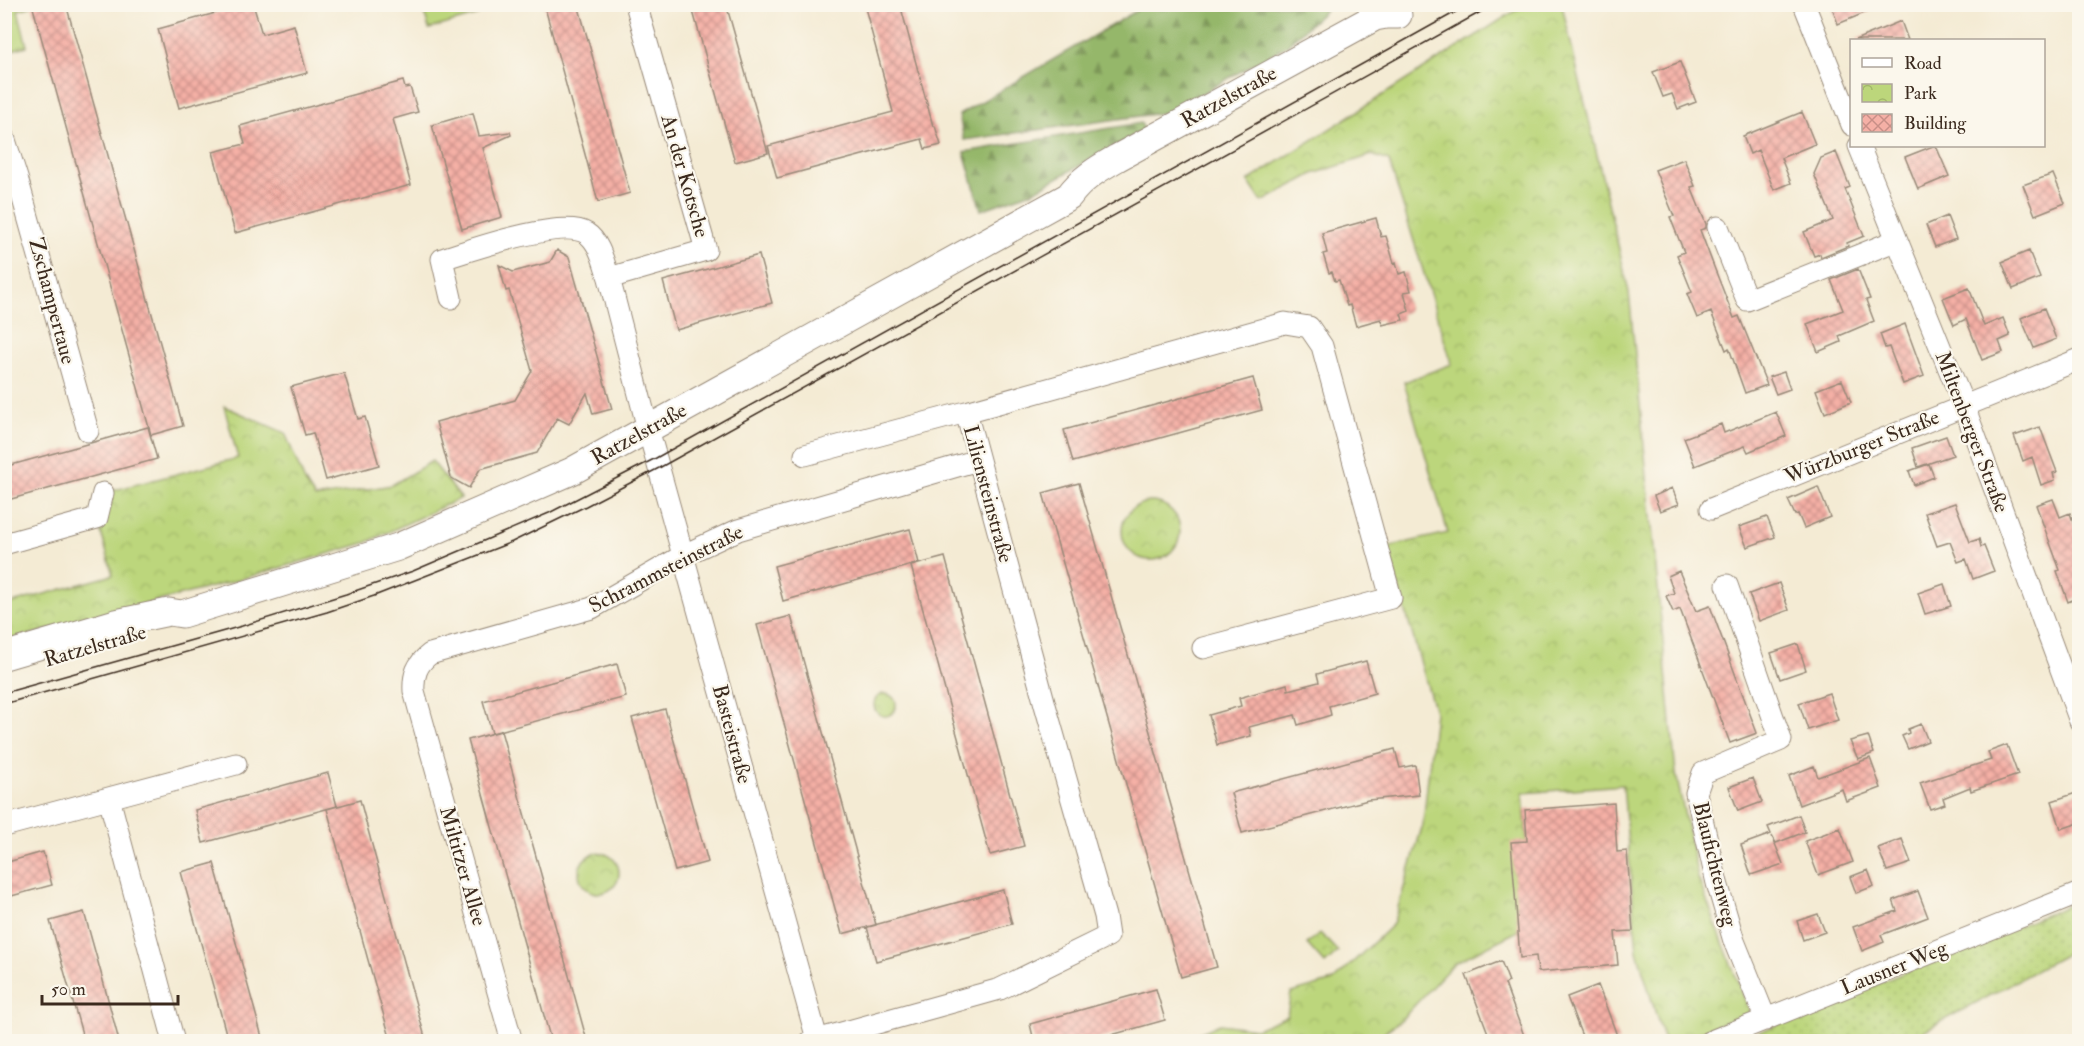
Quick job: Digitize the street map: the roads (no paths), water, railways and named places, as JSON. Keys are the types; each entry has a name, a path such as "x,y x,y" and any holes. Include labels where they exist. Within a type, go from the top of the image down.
{"main road":[{"name":"Ratzelstraße","path":"4,656 116,623 169,612 182,614 398,547 572,471 1069,196 1094,192 1317,69 1342,51 1394,22 1403,8"},
{"name":"Ratzelstraße","path":"4,670 160,628 176,621 182,614"}],"street":[{"name":"An der Kotsche","path":"609,278 706,250 636,4"},
{"path":"1804,4 1850,122"},
{"name":"Zschampertaue","path":"4,137 88,431"},
{"name":"Miltenberger Straße","path":"1860,147 1964,406 2079,721"},
{"path":"1718,227 1747,300 1897,240"},
{"path":"451,298 442,259 548,229 568,229 586,233 598,247 609,278 648,429"},
{"name":"Liliensteinstraße","path":"813,1040 1000,988 1107,936 1105,916 966,412 1285,323 1309,327 1322,346 1391,598 1203,648"},
{"name":"Würzburger Straße","path":"1711,509 2079,359"},
{"path":"805,455 966,412"},
{"name":"Basteistraße","path":"648,429 684,555 813,1040"},
{"name":"Schrammsteinstraße","path":"414,691 413,680 416,670 421,661 430,654 592,608 684,555 738,530 978,460"},
{"path":"4,544 97,518 103,492"},
{"name":"Blaufichtenweg","path":"1727,585 1781,740 1703,772 1696,793 1731,932 1766,1020"},
{"name":"Miltitzer Allee","path":"414,691 512,1041"},
{"path":"4,826 236,764"},
{"path":"109,798 174,1041"},
{"name":"Lausner Weg","path":"1709,1041 1766,1020 2079,892"}],"tram line":[{"path":"4,693 242,626 346,594 413,571 549,513 656,458 1470,4"},
{"path":"4,704 327,612 512,542 659,468 1495,4"}]}
